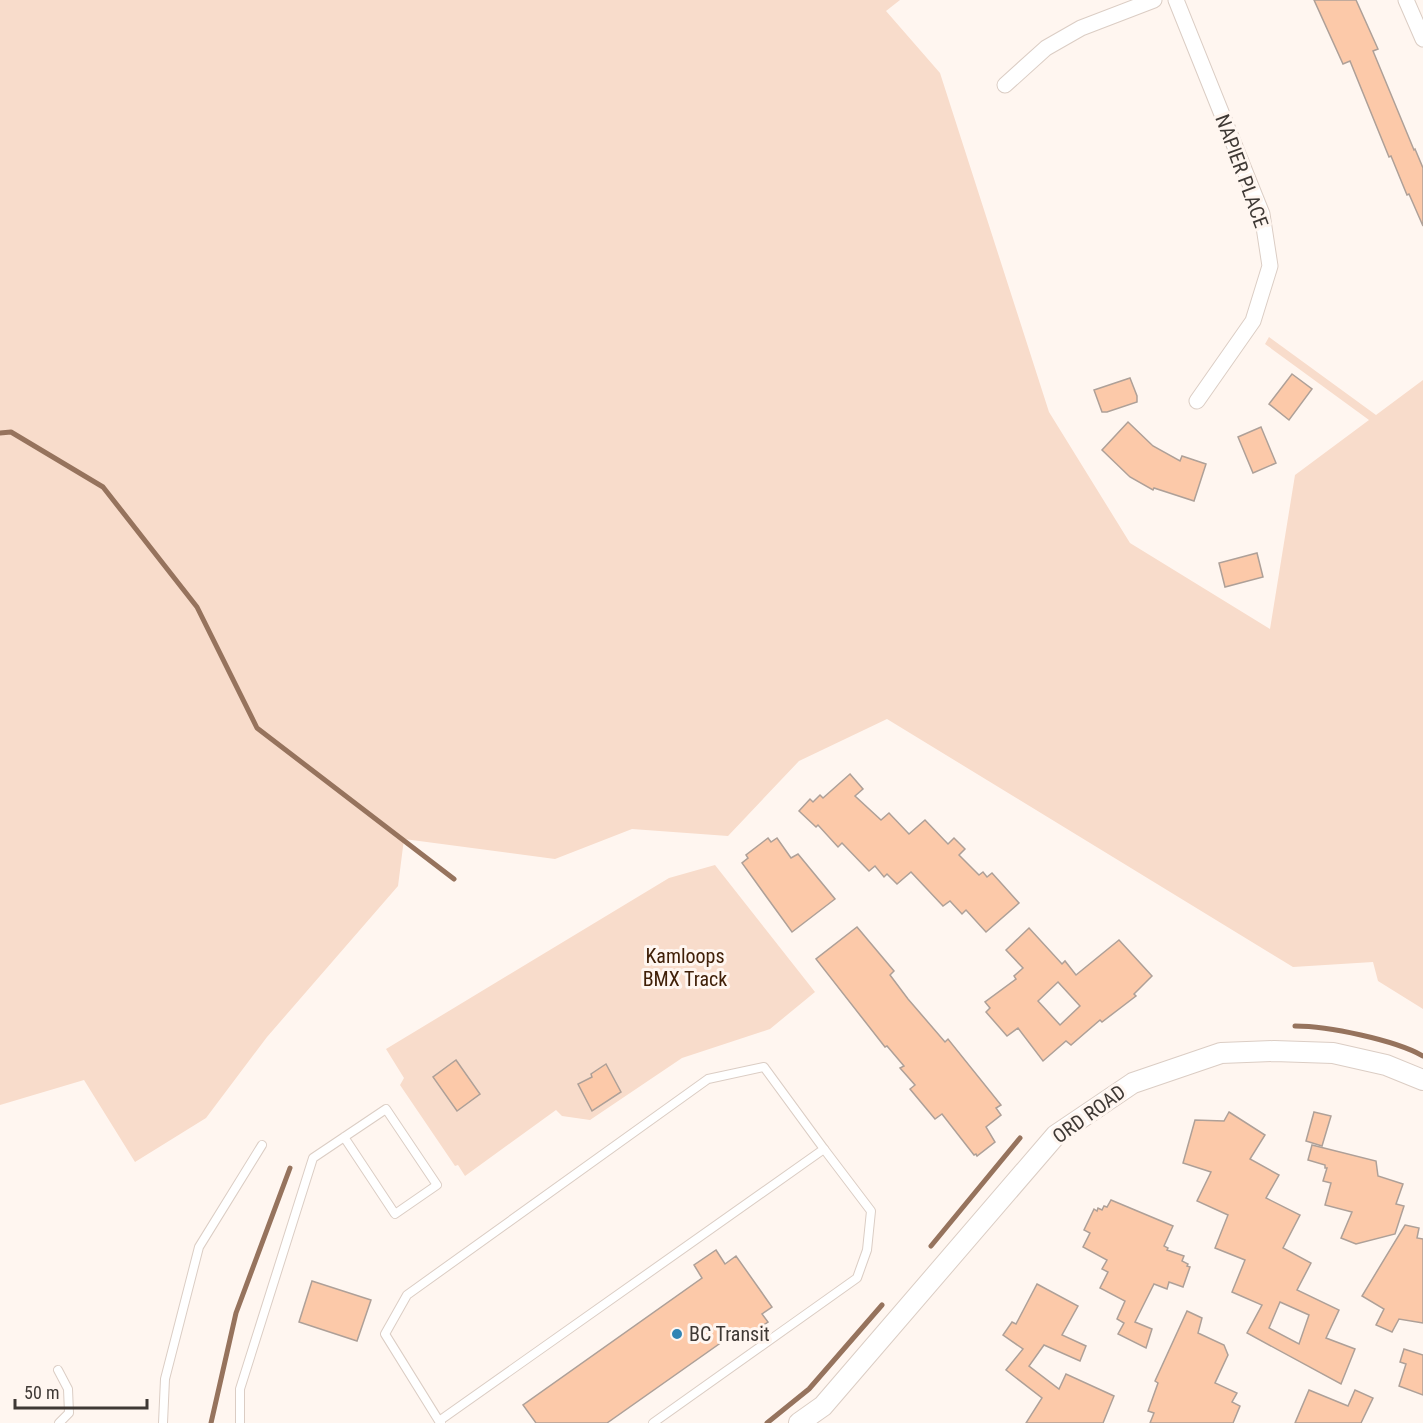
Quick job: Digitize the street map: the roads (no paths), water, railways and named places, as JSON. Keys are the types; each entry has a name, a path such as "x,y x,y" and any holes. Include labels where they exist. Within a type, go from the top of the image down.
{"street":[{"path":"1005,85 1046,48 1072,33 1154,0"},
{"name":"NAPIER PLACE","path":"1176,0 1262,214 1270,266 1253,321 1197,401"},
{"path":"1406,0 1423,39"},
{"name":"ORD ROAD","path":"810,1420 1056,1135 1133,1083 1221,1053 1271,1051 1333,1053 1386,1065 1423,1080"}],"lane":[{"path":"653,1423 857,1278 867,1250 871,1210 764,1067 708,1079 407,1295 385,1334 440,1422 824,1149"},
{"path":"240,1423 240,1389 313,1158 344,1137 386,1109 437,1185 395,1214 344,1137"},
{"path":"163,1423 165,1379 199,1247 262,1145"},
{"path":"58,1370 68,1389 69,1413 59,1423"}],"waterway":[{"path":"0,433 11,432 103,487 197,607 257,728 454,879"},
{"path":"1295,1026 1325,1028 1361,1035 1411,1050 1423,1056"},
{"path":"931,1246 1020,1138"},
{"path":"211,1423 236,1313 290,1168"},
{"path":"767,1423 809,1389 882,1305"}],"place":[{"name":"BC Transit","path":"677,1334"}],"park label":[{"name":"Kamloops BMX Track","path":"685,968"}]}
